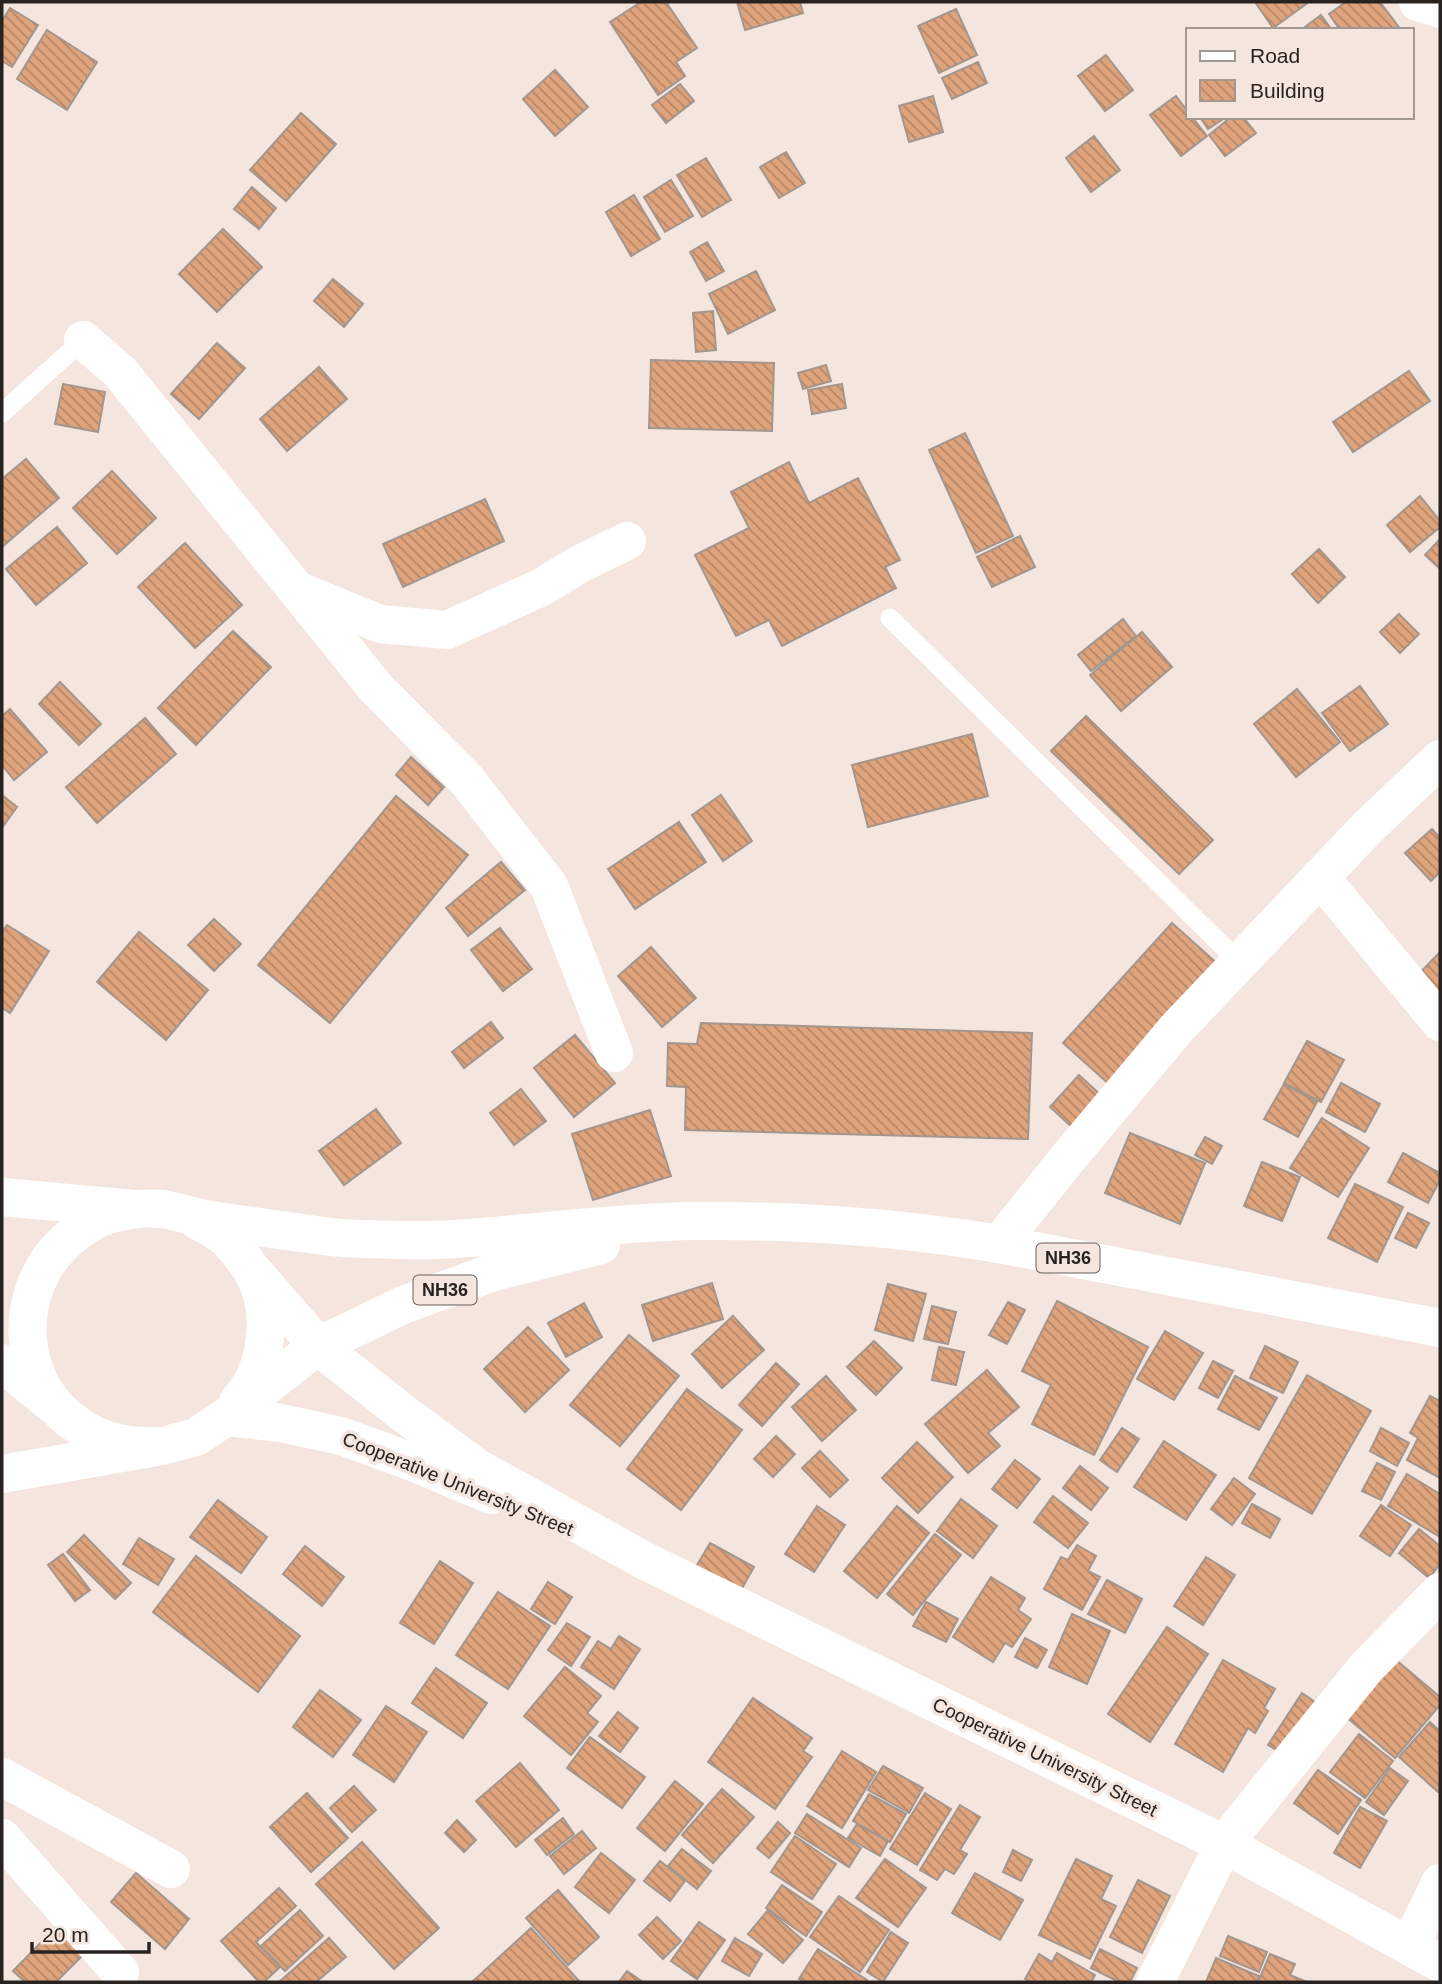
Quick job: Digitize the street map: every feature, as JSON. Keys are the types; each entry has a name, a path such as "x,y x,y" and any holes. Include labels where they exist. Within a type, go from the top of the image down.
{"main road":[{"path":"1418,2 1440,9"},
{"path":"83,340 120,372 376,688 466,779 549,887 614,1053"},
{"path":"297,591 380,624 447,630 540,588 580,564 627,541"},
{"path":"999,1244 1177,1028 1368,827 1440,759"},
{"path":"1320,877 1440,1022"},
{"path":"2,1197 134,1209"},
{"name":"NH36","path":"162,1446 133,1447 104,1440 78,1426 56,1407 37,1378 28,1345 28,1311 37,1278 54,1252 77,1231 104,1216 134,1209 164,1209 193,1217 328,1237 435,1241 552,1230 691,1222 862,1226 999,1244 1440,1328"},
{"name":"NH36","path":"193,1217 228,1239 253,1271 263,1301 266,1333 260,1364 247,1393 226,1417"},
{"name":"NH36","path":"2,1474 162,1446 197,1437 318,1346 403,1305 494,1272 691,1222"},
{"name":"Cooperative University Street","path":"253,1271 318,1346 403,1413 476,1467 645,1561"},
{"name":"NH36","path":"2,1306 37,1278"},
{"path":"2,1363 56,1407"},
{"name":"Cooperative University Street","path":"226,1417 281,1423 341,1436 415,1463 645,1561 1224,1844 1425,1955"},
{"path":"1155,1982 1224,1844 1365,1669 1440,1592"},
{"path":"2,1777 171,1869"},
{"path":"2,1838 120,1972"},
{"path":"1425,1955 1440,1883"}],"lane":[{"path":"2,413 83,340"},
{"path":"890,618 1239,962"}],"building":[{"path":"641,2 666,2 697,48 676,62 685,76 658,95 610,22"},
{"path":"737,2 800,2 803,13 745,30"},
{"path":"1255,2 1309,2 1273,28"},
{"path":"1346,2 1380,2 1400,28 1339,28 1329,14"},
{"path":"10,8 38,25 12,67 2,61 2,21"},
{"path":"956,9 977,55 939,73 918,26"},
{"path":"1321,15 1331,28 1304,28"},
{"path":"47,30 97,62 67,110 17,79"},
{"path":"1106,55 1133,90 1105,111 1078,76"},
{"path":"978,62 987,83 952,99 942,78"},
{"path":"555,70 588,107 555,136 523,99"},
{"path":"680,84 694,101 666,123 652,105"},
{"path":"933,96 943,132 909,142 899,106"},
{"path":"1176,96 1186,109 1186,119 1194,119 1207,136 1181,156 1150,115"},
{"path":"301,113 336,144 286,201 250,170"},
{"path":"1201,119 1223,119 1208,129"},
{"path":"1229,119 1245,119 1256,133 1225,156 1209,135"},
{"path":"1094,136 1120,170 1091,192 1066,158"},
{"path":"786,152 805,183 779,198 760,167"},
{"path":"706,158 731,200 702,217 677,175"},
{"path":"671,180 693,216 665,232 644,197"},
{"path":"252,187 276,208 259,229 234,209"},
{"path":"634,195 660,239 631,256 606,212"},
{"path":"223,229 262,267 217,312 179,274"},
{"path":"707,242 724,271 706,281 690,252"},
{"path":"756,271 775,310 728,334 709,294"},
{"path":"333,279 363,304 344,327 314,301"},
{"path":"713,311 716,350 696,352 693,313"},
{"path":"217,343 245,368 199,419 171,394"},
{"path":"651,360 774,363 772,431 649,428"},
{"path":"826,365 831,381 803,389 798,373"},
{"path":"319,367 347,399 287,451 260,419"},
{"path":"1409,371 1430,401 1353,452 1333,422"},
{"path":"63,384 105,392 98,432 55,424"},
{"path":"842,384 846,408 812,414 808,390"},
{"path":"965,433 1013,536 976,553 929,450"},
{"path":"26,459 59,498 2,547 2,479"},
{"path":"789,462 809,503 858,478 900,560 885,567 896,588 782,646 769,620 736,636 695,555 749,528 731,492"},
{"path":"112,471 156,518 117,554 73,508"},
{"path":"1420,496 1440,521 1440,527 1410,552 1387,525"},
{"path":"485,499 504,541 403,587 383,544"},
{"path":"57,527 87,563 36,605 6,569"},
{"path":"1020,536 1035,567 992,587 977,557"},
{"path":"1440,539 1440,569 1425,555"},
{"path":"185,543 242,605 195,648 138,587"},
{"path":"1319,549 1345,577 1318,603 1292,574"},
{"path":"1399,614 1419,634 1400,653 1380,632"},
{"path":"1123,619 1136,636 1091,671 1078,655"},
{"path":"233,631 271,667 196,745 158,708"},
{"path":"1142,632 1172,667 1121,711 1090,675"},
{"path":"60,682 101,724 79,745 39,704"},
{"path":"1360,686 1388,724 1350,751 1322,713"},
{"path":"1297,689 1340,742 1296,777 1254,724"},
{"path":"10,709 47,752 14,780 2,765 2,716"},
{"path":"1086,716 1213,840 1179,874 1051,751"},
{"path":"145,718 176,754 97,823 66,787"},
{"path":"972,734 988,796 868,827 852,765"},
{"path":"411,757 444,787 428,805 396,775"},
{"path":"2,795 17,807 2,828"},
{"path":"721,795 752,841 723,861 692,815"},
{"path":"396,796 468,855 330,1023 258,965"},
{"path":"679,822 706,862 635,909 608,869"},
{"path":"1432,829 1440,838 1440,872 1431,881 1405,853"},
{"path":"501,862 525,890 468,936 446,908"},
{"path":"214,919 241,944 214,971 188,945"},
{"path":"1172,923 1219,965 1110,1085 1063,1043"},
{"path":"7,925 49,951 10,1013 2,1008 2,932"},
{"path":"500,928 532,969 503,991 471,950"},
{"path":"139,932 208,990 166,1040 97,982"},
{"path":"651,947 696,998 662,1027 618,976"},
{"path":"1440,952 1440,1012 1410,983"},
{"path":"491,1022 503,1038 464,1068 452,1052"},
{"path":"701,1023 1032,1033 1028,1139 685,1130 686,1087 667,1086 668,1043 697,1044"},
{"path":"575,1035 615,1083 574,1117 534,1068"},
{"path":"1307,1041 1344,1060 1321,1102 1284,1083"},
{"path":"1079,1075 1102,1096 1073,1128 1050,1107"},
{"path":"1341,1083 1380,1104 1365,1132 1326,1112"},
{"path":"1284,1084 1317,1102 1298,1137 1264,1119"},
{"path":"521,1089 546,1121 514,1145 490,1113"},
{"path":"376,1109 401,1143 344,1185 319,1151"},
{"path":"650,1110 671,1176 593,1200 572,1134"},
{"path":"1322,1118 1369,1148 1338,1197 1290,1168"},
{"path":"1130,1133 1205,1163 1180,1224 1105,1193"},
{"path":"1205,1137 1222,1146 1212,1164 1195,1155"},
{"path":"1403,1153 1440,1173 1440,1180 1428,1203 1388,1182"},
{"path":"1262,1162 1300,1177 1282,1221 1244,1206"},
{"path":"1355,1184 1403,1207 1377,1262 1328,1238"},
{"path":"1408,1213 1429,1223 1416,1248 1395,1238"},
{"path":"712,1283 723,1319 653,1341 642,1305"},
{"path":"888,1284 926,1294 913,1341 875,1330"},
{"path":"1057,1301 1148,1347 1094,1455 1032,1424 1051,1385 1022,1371"},
{"path":"1008,1302 1025,1310 1007,1344 989,1335"},
{"path":"584,1303 602,1337 566,1357 548,1323"},
{"path":"932,1306 956,1312 948,1344 924,1339"},
{"path":"733,1316 764,1350 722,1388 692,1354"},
{"path":"528,1327 569,1370 525,1412 484,1369"},
{"path":"1165,1331 1203,1353 1174,1400 1137,1379"},
{"path":"629,1335 679,1376 620,1446 570,1405"},
{"path":"874,1341 902,1368 876,1395 847,1367"},
{"path":"1265,1346 1298,1362 1283,1393 1250,1378"},
{"path":"939,1347 964,1352 956,1385 932,1380"},
{"path":"1213,1361 1233,1371 1218,1398 1199,1388"},
{"path":"776,1363 799,1384 762,1426 739,1405"},
{"path":"987,1370 1019,1407 988,1433 1000,1446 968,1473 925,1424"},
{"path":"1307,1375 1371,1411 1312,1514 1249,1478"},
{"path":"826,1376 856,1410 822,1441 792,1407"},
{"path":"1235,1376 1277,1398 1259,1430 1218,1409"},
{"path":"687,1389 742,1430 681,1510 627,1469"},
{"path":"1430,1396 1440,1401 1440,1478 1407,1460 1418,1438 1410,1433"},
{"path":"1122,1428 1139,1439 1117,1472 1100,1460"},
{"path":"1381,1428 1409,1443 1397,1466 1370,1451"},
{"path":"776,1436 795,1454 773,1477 754,1459"},
{"path":"1164,1441 1216,1475 1186,1520 1134,1487"},
{"path":"917,1442 953,1477 918,1513 882,1478"},
{"path":"820,1451 848,1480 830,1497 802,1468"},
{"path":"1015,1460 1040,1479 1017,1508 992,1489"},
{"path":"1377,1463 1395,1472 1381,1500 1362,1491"},
{"path":"1080,1466 1108,1488 1091,1510 1063,1488"},
{"path":"1407,1474 1440,1494 1440,1537 1388,1506"},
{"path":"1234,1478 1255,1494 1232,1525 1211,1509"},
{"path":"1053,1496 1088,1523 1068,1548 1034,1522"},
{"path":"961,1499 997,1526 973,1558 937,1531"},
{"path":"218,1500 267,1537 241,1573 190,1537"},
{"path":"1252,1504 1280,1519 1270,1538 1242,1523"},
{"path":"1381,1505 1411,1525 1390,1556 1360,1536"},
{"path":"817,1506 845,1525 814,1572 785,1554"},
{"path":"897,1506 929,1533 877,1598 844,1571"},
{"path":"1419,1529 1440,1546 1440,1564 1429,1578 1399,1553"},
{"path":"935,1534 961,1555 913,1615 887,1594"},
{"path":"84,1535 131,1583 115,1599 67,1552"},
{"path":"139,1538 174,1559 158,1585 123,1564"},
{"path":"710,1543 754,1567 740,1592 696,1567"},
{"path":"1077,1545 1096,1556 1088,1571 1100,1577 1082,1610 1044,1589 1061,1557 1068,1560"},
{"path":"305,1546 344,1577 322,1606 283,1574"},
{"path":"63,1554 90,1590 75,1601 48,1565"},
{"path":"196,1556 300,1636 258,1692 153,1612"},
{"path":"1206,1557 1235,1575 1203,1625 1174,1606"},
{"path":"440,1561 473,1583 434,1644 400,1623"},
{"path":"991,1577 1025,1598 1018,1610 1031,1619 1012,1647 1005,1643 993,1662 953,1637"},
{"path":"1107,1580 1142,1599 1125,1633 1088,1614"},
{"path":"548,1582 572,1597 555,1624 531,1609"},
{"path":"498,1592 550,1626 508,1689 456,1655"},
{"path":"926,1602 958,1619 946,1642 913,1626"},
{"path":"1072,1614 1110,1631 1087,1684 1049,1667"},
{"path":"567,1623 590,1637 571,1666 548,1650"},
{"path":"1167,1627 1208,1654 1150,1742 1108,1714"},
{"path":"619,1636 640,1649 614,1689 581,1667 598,1641 611,1649"},
{"path":"1025,1638 1047,1650 1037,1668 1015,1657"},
{"path":"1395,1659 1440,1697 1440,1705 1395,1758 1346,1717"},
{"path":"1223,1660 1275,1689 1264,1708 1268,1711 1255,1733 1248,1728 1223,1772 1175,1744"},
{"path":"565,1667 601,1696 587,1713 598,1722 571,1755 524,1716"},
{"path":"436,1668 487,1703 463,1738 412,1703"},
{"path":"320,1690 361,1720 333,1757 293,1727"},
{"path":"1302,1693 1321,1706 1288,1757 1268,1745"},
{"path":"753,1698 812,1738 803,1751 812,1757 775,1809 708,1762"},
{"path":"386,1706 427,1732 394,1782 353,1755"},
{"path":"618,1712 638,1728 620,1752 599,1736"},
{"path":"1430,1722 1440,1731 1438,1792 1399,1757"},
{"path":"1359,1734 1393,1761 1365,1798 1330,1772"},
{"path":"590,1737 645,1777 622,1808 567,1768"},
{"path":"842,1751 876,1772 842,1828 807,1806"},
{"path":"520,1763 559,1810 516,1847 476,1801"},
{"path":"883,1766 923,1788 909,1813 868,1790"},
{"path":"1390,1768 1408,1781 1384,1815 1366,1802"},
{"path":"1318,1770 1361,1800 1338,1834 1294,1803"},
{"path":"675,1781 703,1804 665,1851 637,1828"},
{"path":"354,1786 376,1810 352,1832 330,1808"},
{"path":"722,1789 754,1817 713,1863 682,1835"},
{"path":"307,1793 348,1838 311,1872 270,1827"},
{"path":"925,1793 951,1809 917,1865 890,1849"},
{"path":"869,1794 906,1814 890,1842 853,1821"},
{"path":"960,1805 980,1817 960,1850 967,1854 954,1874 945,1869 937,1880 920,1870"},
{"path":"1360,1807 1387,1821 1360,1868 1334,1853"},
{"path":"807,1814 861,1848 849,1867 795,1833"},
{"path":"563,1818 574,1834 547,1855 535,1840"},
{"path":"457,1820 476,1840 464,1852 445,1833"},
{"path":"778,1822 790,1833 769,1858 757,1848"},
{"path":"857,1824 888,1841 880,1856 848,1838"},
{"path":"582,1831 596,1848 564,1874 550,1856"},
{"path":"795,1836 836,1864 812,1899 771,1872"},
{"path":"362,1842 439,1928 394,1969 316,1884"},
{"path":"682,1849 711,1871 697,1889 668,1866"},
{"path":"1013,1850 1032,1860 1021,1881 1003,1872"},
{"path":"601,1853 635,1880 609,1913 575,1887"},
{"path":"885,1859 926,1888 898,1927 856,1898"},
{"path":"1076,1859 1112,1876 1101,1899 1116,1906 1090,1959 1039,1935"},
{"path":"660,1861 685,1881 670,1901 644,1881"},
{"path":"136,1873 189,1919 165,1949 111,1902"},
{"path":"975,1873 1023,1900 1000,1940 952,1913"},
{"path":"1138,1880 1170,1896 1142,1953 1110,1937"},
{"path":"782,1885 822,1912 806,1936 766,1908"},
{"path":"279,1888 296,1906 256,1942 280,1967 264,1982 259,1982 221,1941"},
{"path":"558,1890 599,1937 568,1965 526,1918"},
{"path":"839,1896 889,1930 860,1972 810,1937"},
{"path":"300,1910 323,1936 285,1971 261,1946"},
{"path":"768,1910 803,1940 783,1963 748,1934"},
{"path":"657,1917 681,1941 663,1959 639,1935"},
{"path":"62,1921 90,1948 56,1982 25,1982 13,1971"},
{"path":"699,1922 725,1940 697,1979 671,1961"},
{"path":"531,1928 580,1982 472,1982"},
{"path":"891,1932 908,1943 883,1982 867,1972"},
{"path":"1228,1936 1267,1952 1259,1972 1220,1956"},
{"path":"329,1938 346,1957 316,1982 279,1982"},
{"path":"735,1938 762,1954 749,1976 722,1961"},
{"path":"818,1949 867,1980 804,1982 799,1979"},
{"path":"1100,1949 1137,1968 1130,1982 1119,1982 1091,1968"},
{"path":"1057,1953 1095,1975 1091,1982 1031,1982 1025,1979 1039,1954 1052,1962"},
{"path":"1270,1954 1295,1964 1290,1975 1307,1982 1258,1982"},
{"path":"1216,1958 1259,1976 1257,1982 1206,1982"},
{"path":"627,1971 643,1982 619,1982"}]}
